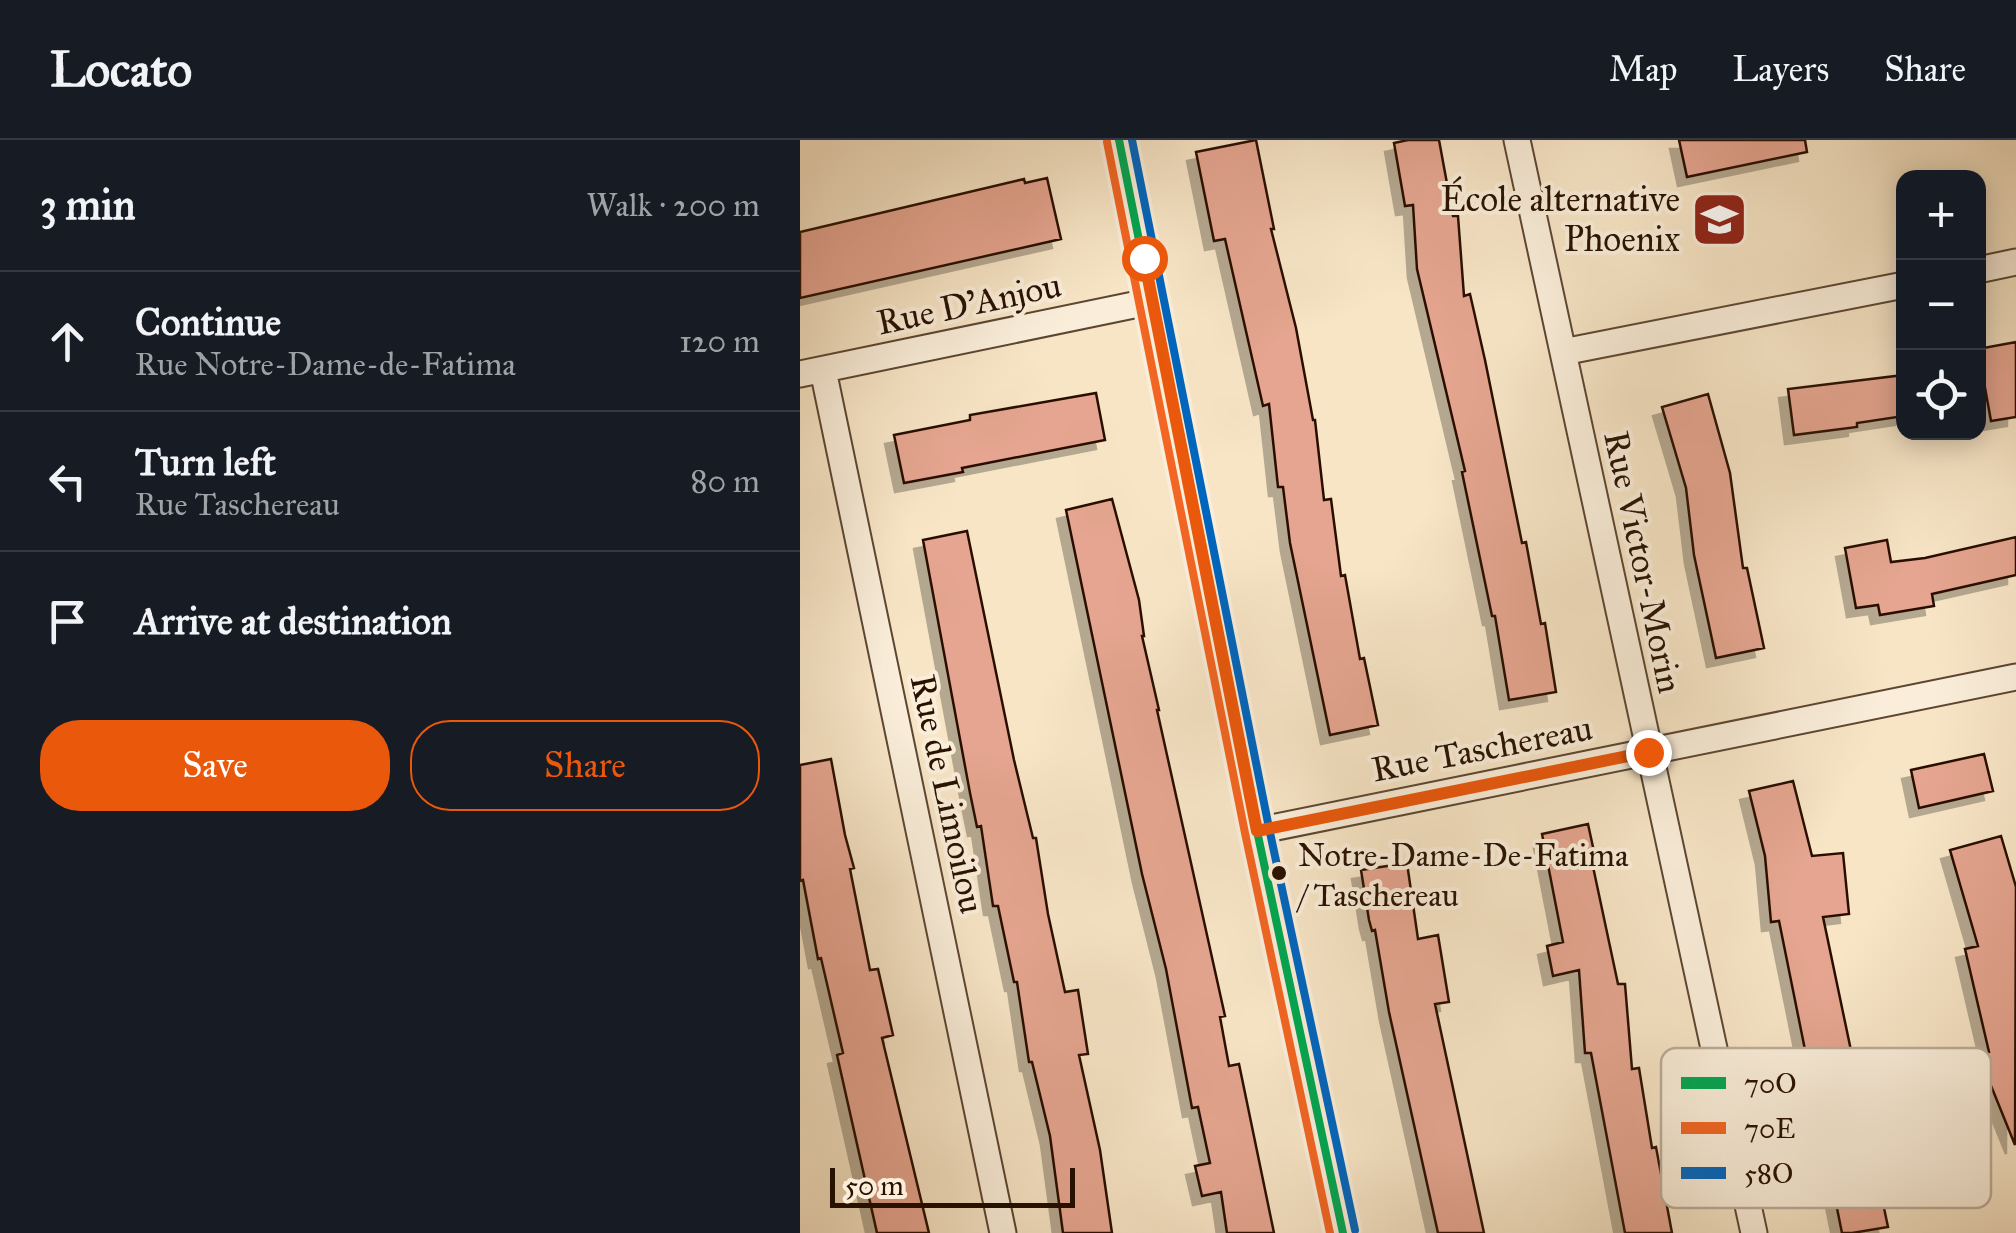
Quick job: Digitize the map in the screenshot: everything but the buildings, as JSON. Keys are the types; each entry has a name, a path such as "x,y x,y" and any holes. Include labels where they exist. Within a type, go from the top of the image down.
{"street":[{"path":"1119,140 1257,831 1343,1233"},
{"name":"Rue Victor-Morin","path":"1518,140 1713,1048"},
{"path":"1986,268 2016,262"},
{"path":"1563,352 1896,286"},
{"name":"Rue D'Anjou","path":"811,372 1153,301"},
{"name":"Rue de Limoilou","path":"811,372 1003,1233"},
{"name":"Rue Taschereau","path":"1257,831 2016,677"},
{"name":"Rue Victor-Morin","path":"1748,1208 1754,1233"}],"transit line":[{"name":"70O","path":"1119,140 1257,831 1343,1233"},
{"name":"58O","path":"1132,140 1269,828 1355,1230"},
{"name":"70E","path":"1107,142 1245,833 1330,1233"}],"place":[{"name":"École alternative Phoenix","path":"1719,219"},
{"name":"Notre-Dame-De-Fatima / Taschereau","path":"1279,873"}],"route":[{"path":"1144,258 1257,831 1648,752"}]}
